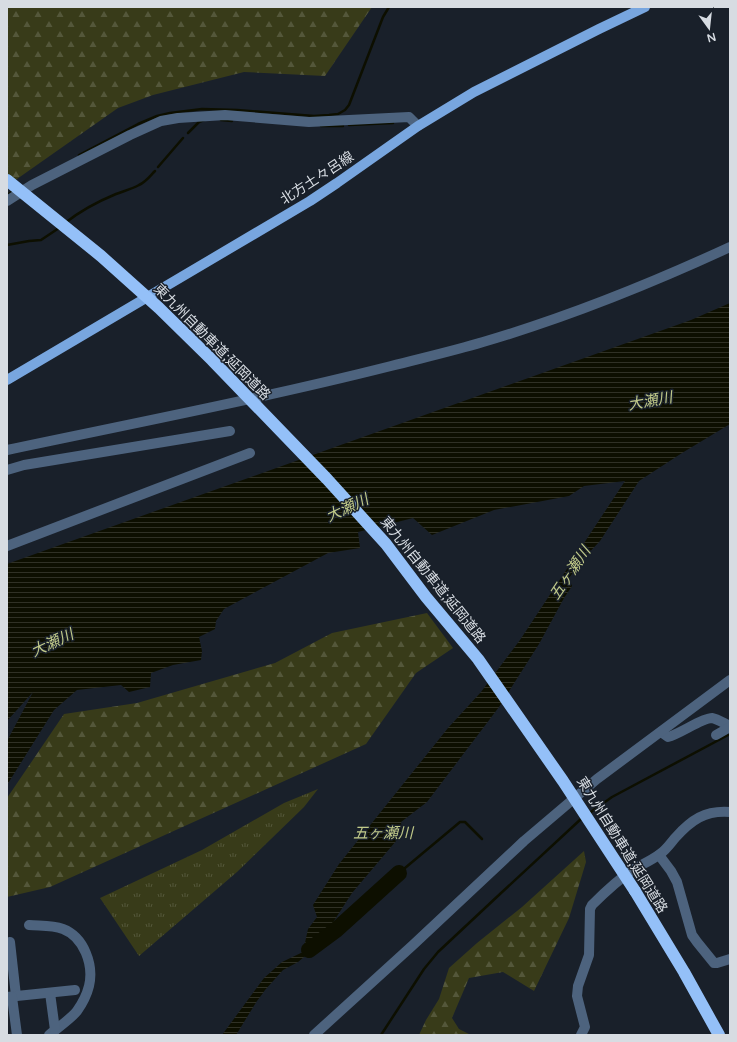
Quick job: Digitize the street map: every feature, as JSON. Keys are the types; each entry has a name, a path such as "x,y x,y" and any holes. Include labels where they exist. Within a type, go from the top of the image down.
{"highway":[{"name":"東九州自動車道;延岡道路","path":"7,180 101,256 159,308 212,360 327,479 386,544 426,597 482,665 563,780 635,891 684,972 719,1035"}],"main road":[{"name":"北方土々呂線","path":"7,380 310,201 418,126 474,92 592,32 645,7"}],"street":[{"path":"7,201 32,185 130,135 161,121 178,118 224,115 309,122 409,117 418,126"},
{"path":"7,450 239,402 482,342 562,316 622,294 730,247"},
{"path":"7,470 24,465 230,431"},
{"path":"7,546 250,453"},
{"path":"314,1035 408,950 524,841 597,779 730,680"},
{"path":"661,732 668,737 674,736 700,722 711,718 716,719 730,727"},
{"path":"716,735 730,727"},
{"path":"581,1035 583,1034 585,1027 577,996 578,986 590,955 590,909 592,905 634,869 664,851 692,821 714,812 730,812"},
{"path":"659,855 672,871 692,935 714,963 730,959"},
{"path":"30,925 55,927 74,936 82,945 87,956 90,969 89,987 76,1012 52,1033"},
{"path":"10,942 12,997 17,1035"},
{"path":"12,997 75,990"},
{"path":"50,993 52,1033"}],"green space":[{"path":"7,7 372,7 325,76 244,72 153,95 118,108 7,186"},
{"path":"427,613 453,648 416,673 366,744 50,887 7,897 7,798 64,714 137,703 275,663 332,633"},
{"path":"318,789 304,807 237,872 139,956 100,898 202,850 284,803"},
{"path":"584,851 586,862 569,918 534,991 503,972 469,978 452,1018 459,1029 471,1035 419,1035 439,999 449,968 477,943 522,907"}],"water":[{"path":"730,303 730,424 639,481 600,541 582,560 569,578 572,586 539,644 499,707 427,802 401,822 402,834 352,893 330,927 310,952 298,962 283,970 265,990 236,1035 222,1035 264,978 282,962 303,952 308,929 317,917 313,905 339,864 448,728 481,692 520,640 625,481 584,486 569,496 494,510 432,535 413,518 358,532 360,548 328,553 224,609 216,621 215,629 199,637 202,651 201,660 173,665 151,673 150,687 129,692 121,685 77,690 54,710 7,785 7,741 33,692 7,721 7,564 691,320"}],"waterway":[{"path":"79,155 138,124 157,116 170,113 202,109 314,116 338,114 345,110 349,105 383,17 389,7"},
{"path":"188,133 199,122 204,120"},
{"path":"221,120 232,121"},
{"path":"349,125 393,123"},
{"path":"321,126 343,126"},
{"path":"158,167 183,138"},
{"path":"65,223 96,203 141,184 146,181 155,171"},
{"path":"7,195 13,191"},
{"path":"7,245 41,240 59,228"},
{"path":"588,814 612,797 730,734"},
{"path":"381,1035 424,969 438,952 582,818"},
{"path":"399,873 460,822 465,822 482,839"},
{"path":"309,950 336,930 399,873"}],"water label":[{"name":"大瀬川","path":"650,401"},
{"name":"大瀬川","path":"347,508"},
{"name":"五ヶ瀬川","path":"570,573"},
{"name":"大瀬川","path":"52,643"},
{"name":"五ヶ瀬川","path":"383,833"}]}
